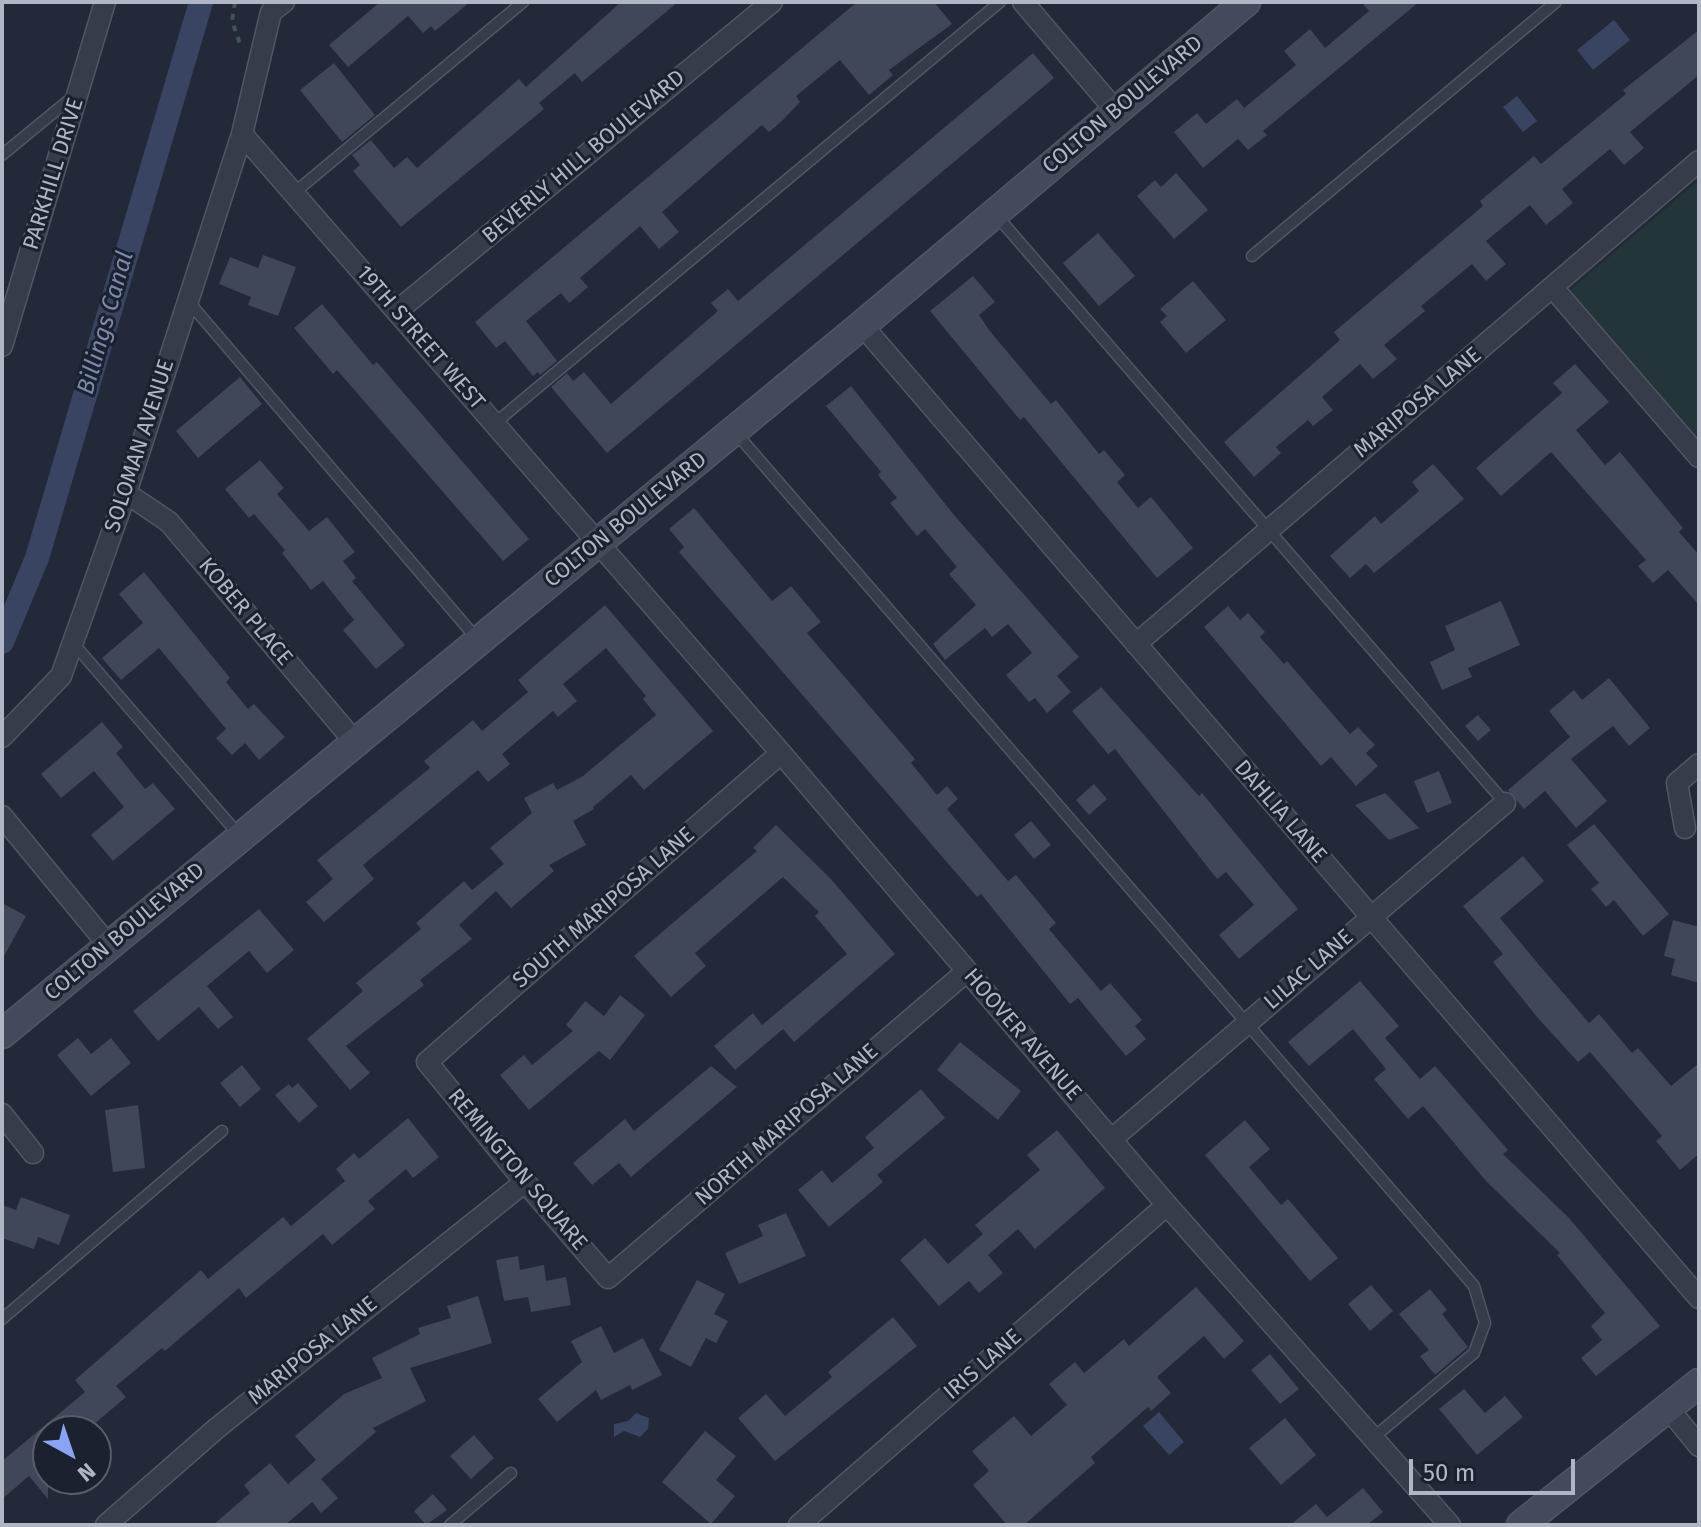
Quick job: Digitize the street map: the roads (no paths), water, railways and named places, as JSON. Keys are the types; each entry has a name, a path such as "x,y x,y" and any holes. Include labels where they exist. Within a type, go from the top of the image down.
{"street":[{"name":"PARKHILL DRIVE","path":"2,346 105,2"},
{"path":"242,134 271,12 284,2"},
{"name":"BEVERLY HILL BOULEVARD","path":"397,311 772,2"},
{"path":"1023,2 1116,111"},
{"name":"COLTON BOULEVARD","path":"2,1034 862,325 1246,2"},
{"name":"19TH STREET WEST","path":"242,134 597,544"},
{"name":"SOLOMAN AVENUE","path":"2,737 61,676 126,493 242,134"},
{"name":"MARIPOSA LANE","path":"1136,644 1699,161"},
{"path":"1553,288 1699,457"},
{"name":"DAHLIA LANE","path":"862,325 1699,1298"},
{"name":"KOBER PLACE","path":"126,493 169,522 354,741"},
{"name":"HOOVER AVENUE","path":"597,544 1113,1138 1167,1205 1450,1525"},
{"name":"SOUTH MARIPOSA LANE","path":"427,1062 781,753"},
{"path":"1685,828 1677,783 1699,764"},
{"name":"LILAC LANE","path":"1113,1138 1505,803"},
{"path":"2,816 109,946"},
{"name":"NORTH MARIPOSA LANE","path":"608,1278 966,972"},
{"name":"REMINGTON SQUARE","path":"427,1062 608,1278"},
{"path":"2,1114 33,1153"},
{"name":"MARIPOSA LANE","path":"106,1525 217,1428 525,1182"},
{"name":"IRIS LANE","path":"799,1525 1167,1205"},
{"path":"1521,1525 1699,1383"},
{"path":"1668,1408 1699,1446"}],"lane":[{"path":"294,193 523,2"},
{"path":"494,424 1000,2"},
{"path":"1252,256 1556,2"},
{"path":"2,155 78,93"},
{"path":"994,213 1505,803"},
{"path":"188,301 478,640"},
{"path":"734,431 1474,1286 1485,1323 1474,1353 1373,1438"},
{"path":"73,643 240,837"},
{"path":"2,1319 222,1131"},
{"path":"450,1525 511,1473"}],"water":[{"path":"1614,20 1630,40 1593,70 1577,50"},
{"path":"1517,96 1537,121 1523,132 1503,107"},
{"path":"1159,1412 1184,1442 1169,1455 1143,1426"},
{"path":"636,1413 649,1418 648,1429 640,1437 624,1431 614,1437 614,1424 628,1421"}],"waterway":[{"name":"Billings Canal","path":"2,642 37,558 201,2"}]}
